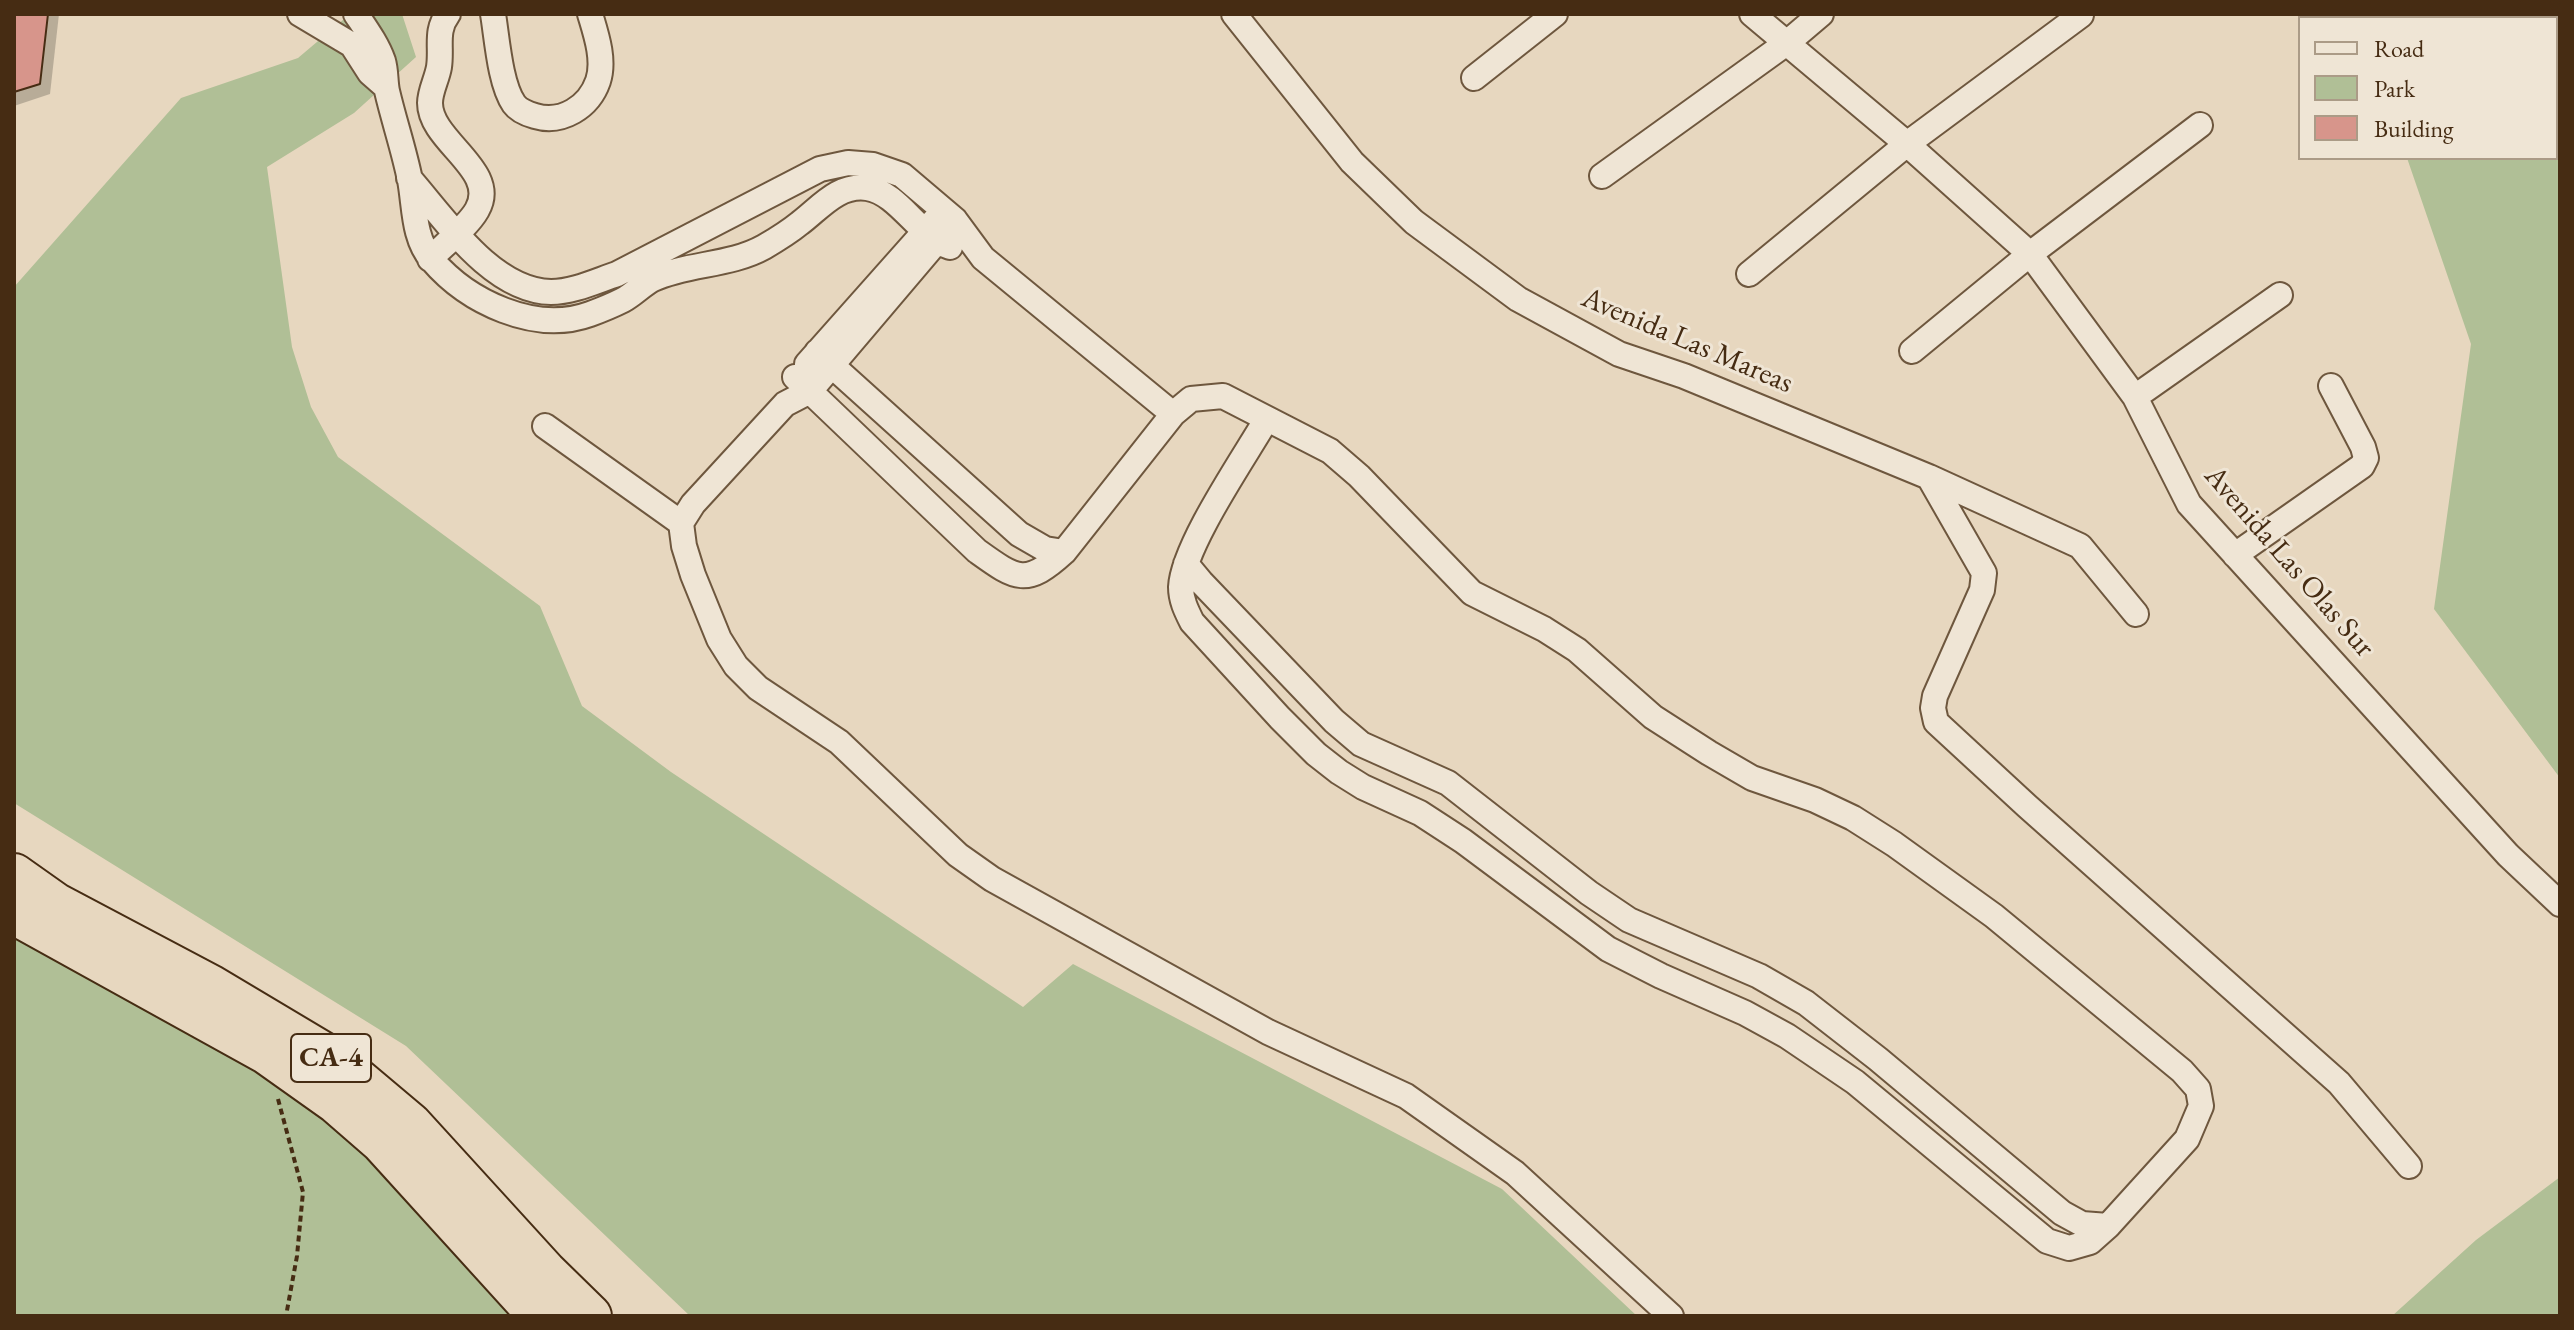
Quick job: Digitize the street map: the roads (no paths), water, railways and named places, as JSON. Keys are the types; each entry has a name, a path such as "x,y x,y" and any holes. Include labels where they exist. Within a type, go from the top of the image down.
{"highway":[{"name":"CA-4","path":"14,875 55,904 210,986 334,1060 410,1124 545,1272 590,1316"},
{"name":"CA-4","path":"14,913 267,1053 336,1102 382,1142 540,1316"}],"street":[{"path":"300,14 352,45 370,73 386,87"},
{"path":"356,14 372,37 384,63 386,87 409,178 418,237 430,259 452,280 482,302 511,314 548,319 587,316 623,300 653,279 726,262 762,248 799,224 826,200 848,189 868,188 889,197 931,237 983,258"},
{"path":"430,259 477,209 482,190 475,172 443,135 433,118 430,102 440,64 441,23 448,14"},
{"path":"493,14 514,105 543,118 562,117 578,109 591,96 599,79 601,62 590,14"},
{"name":"Avenida Las Mareas","path":"1234,14 1352,162 1414,222 1518,299 1619,354 1684,376 1929,477 2080,546 2136,614"},
{"path":"1474,78 1555,14"},
{"name":"Avenida Las Olas Sur","path":"1752,14 1907,144 2030,254 2135,397 2189,504 2508,855 2560,904"},
{"path":"1602,176 1788,42 1821,14"},
{"path":"1749,274 1907,144 2081,15"},
{"path":"1912,351 2030,254 2200,125"},
{"path":"409,178 472,250 500,275 522,287 552,292 617,274 820,169 848,163 873,165 902,175 949,215 983,258 1173,414"},
{"path":"681,523 693,504 825,359 949,215"},
{"path":"2135,397 2280,295"},
{"path":"825,359 1019,534 1045,549 1064,552"},
{"path":"802,384 977,551 1004,571 1023,577 1045,569 1064,552 1173,414 1191,399 1223,396 1330,451 1359,476 1472,593 1544,629 1577,650 1653,717 1709,753 1752,778 1815,800 1853,818 1994,916 2182,1071 2198,1089 2201,1106 2187,1139 2090,1242 2069,1248 2047,1241 1855,1082 1798,1044 1745,1013 1608,949 1463,841 1420,813 1363,787 1316,754 1192,622 1183,604 1181,585 1193,545 1266,420"},
{"path":"2235,555 2362,466 2366,458 2363,447 2331,386"},
{"path":"545,426 681,523 693,575 719,639 736,666 758,688 839,742 958,855 992,879 1255,1025 1406,1096 1515,1173 1671,1316"},
{"path":"1929,477 1984,573 1982,590 1935,696 1933,708 1936,722 2339,1083 2409,1166"},
{"path":"1186,564 1334,721 1361,744 1448,783 1629,920 1759,976 1806,1003 2062,1213 2082,1224 2108,1226"},
{"path":"1608,949 1629,920"}]}
